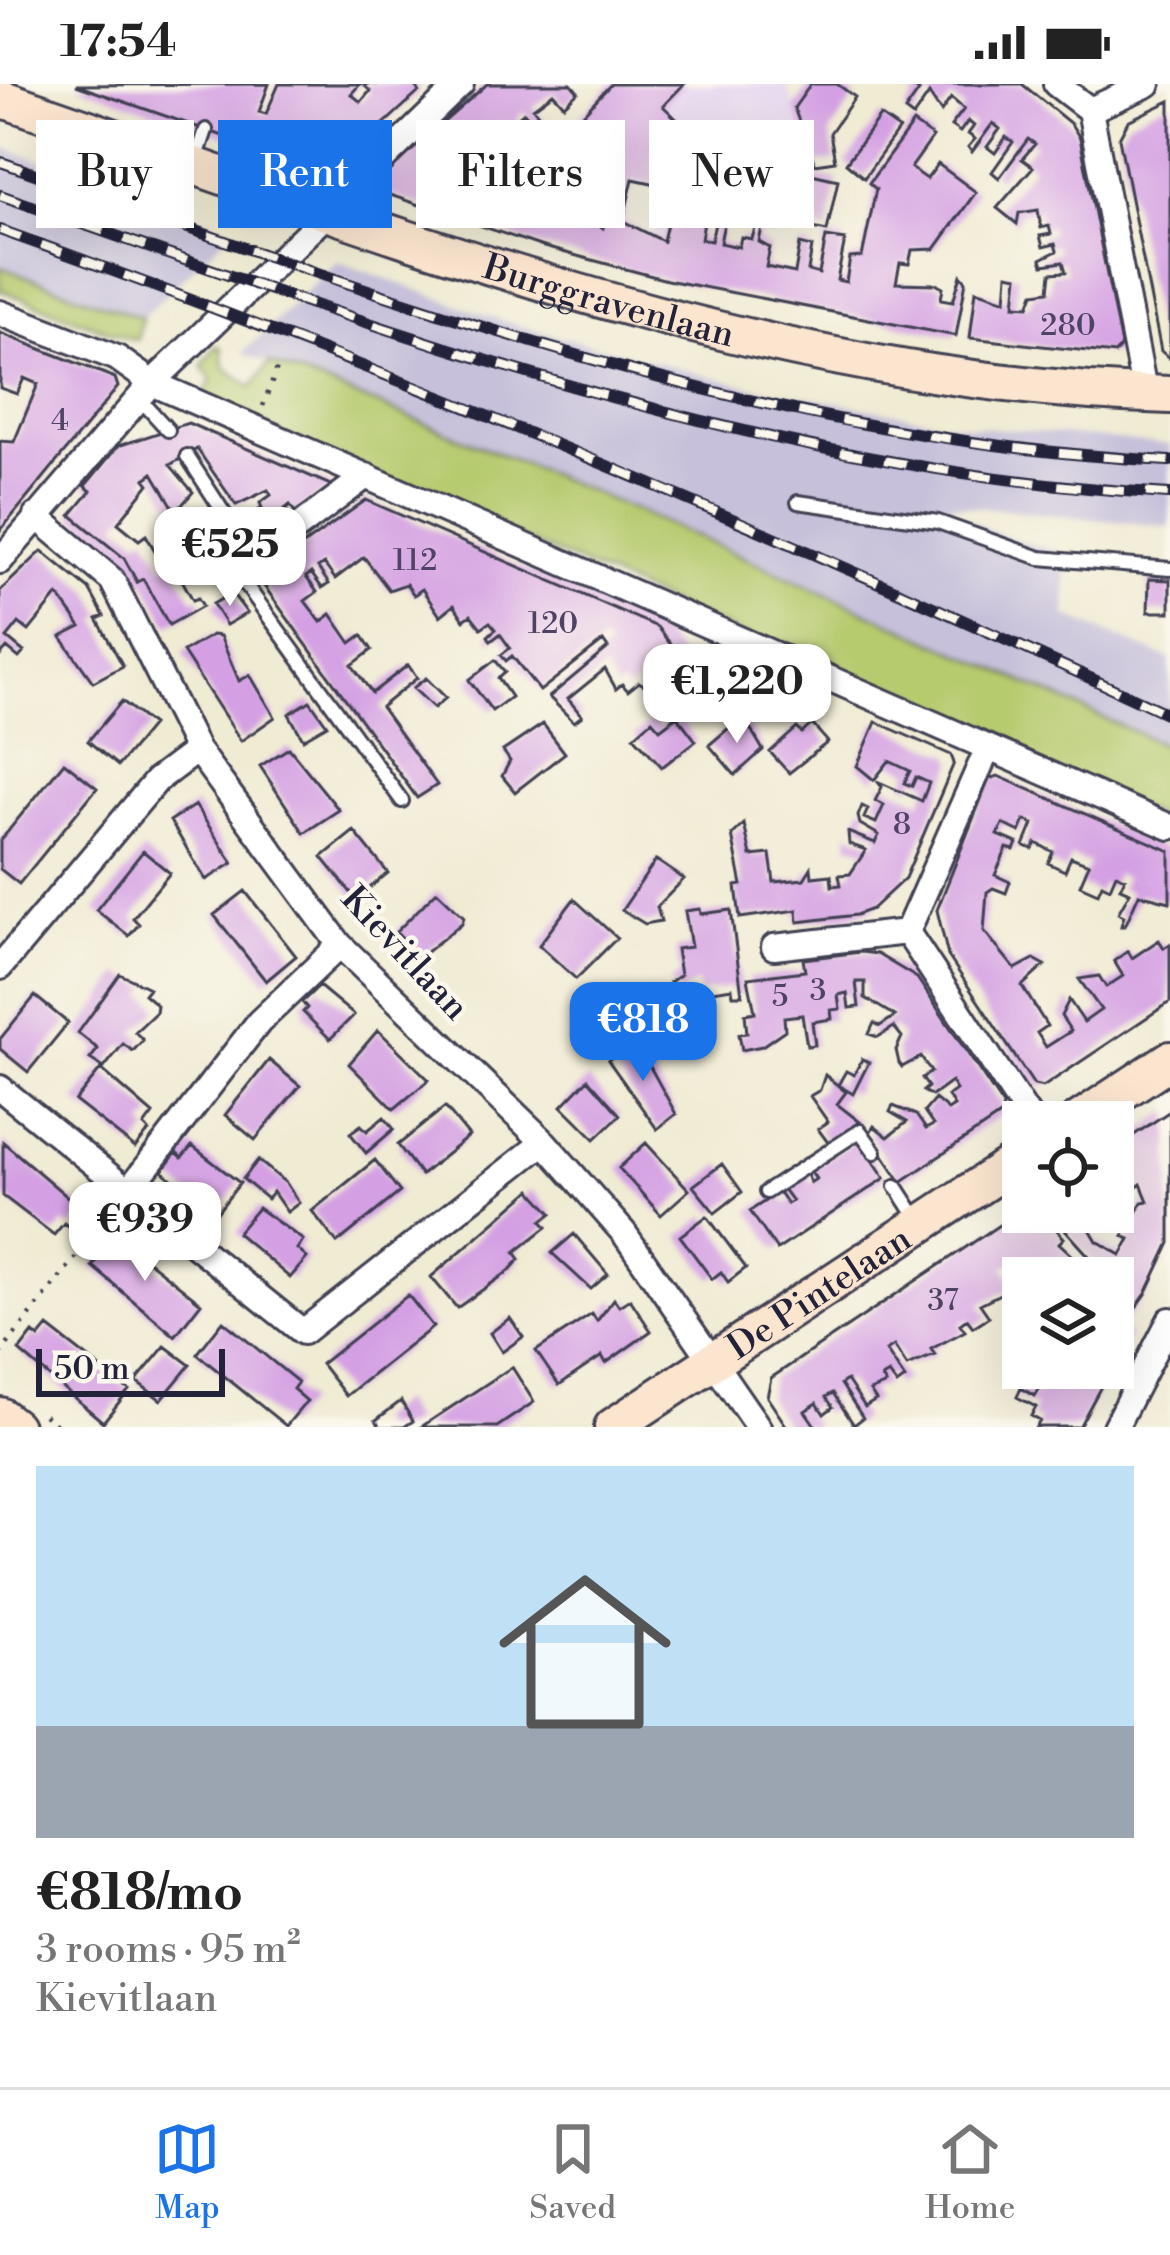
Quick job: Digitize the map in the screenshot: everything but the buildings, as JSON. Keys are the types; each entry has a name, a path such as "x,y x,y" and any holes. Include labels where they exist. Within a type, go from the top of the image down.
{"street":[{"path":"392,151 461,84"},
{"path":"1056,84 1090,110 1158,395"},
{"path":"1090,110 1148,84"},
{"name":"Burggravenlaan","path":"0,98 200,148 218,157"},
{"path":"0,560 145,390 312,228"},
{"name":"Burggravenlaan","path":"373,228 611,307 732,337 936,374 1158,395"},
{"path":"0,313 117,358 145,390 366,476 1170,827"},
{"path":"289,534 366,476"},
{"name":"Kievitlaan","path":"36,516 112,580 197,750 340,945 544,1142 624,1233 758,1427"},
{"path":"907,932 988,748"},
{"path":"0,967 157,780 197,750"},
{"path":"774,947 907,932"},
{"path":"907,932 1018,1101"},
{"path":"129,1190 259,1022 340,945"},
{"path":"1108,1101 1170,1060"},
{"path":"0,1088 303,1332 544,1142"},
{"name":"De Pintelaan","path":"613,1427 1002,1171"},
{"path":"1115,1427 1170,1320"},
{"path":"0,1416 14,1427"}],"lane":[{"path":"145,390 167,430"},
{"path":"187,456 231,524 227,560 402,801"},
{"path":"798,502 938,522 1040,558 1170,569"},
{"path":"766,1192 860,1131 875,1152"},
{"path":"896,1186 920,1224"}],"path":[{"path":"263,404 278,366"},
{"path":"0,1354 129,1190"}],"shaded area":[{"path":"611,84 786,84 799,120 649,120 649,186 625,179 625,120 577,120"},
{"path":"0,146 36,159 36,228 194,228 194,216 232,230 142,318 0,267"},
{"path":"654,228 678,228 667,280 645,275"},
{"path":"337,261 503,321 742,385 961,425 1170,445 1170,527 951,504 947,510 1006,537 1066,554 1066,616 1170,659 1170,748 532,468 243,353"}],"green space":[{"path":"0,267 142,318 137,340 0,290"},
{"path":"216,346 222,348 224,367 252,387 269,363 383,407 722,548 1170,748 1170,821 202,399 212,380 202,366"}],"railway":[{"path":"1,162 430,310 721,393 868,425 1018,448 1170,461"},
{"path":"0,195 430,343 721,425 868,457 1018,481 1170,494"},
{"path":"0,230 444,398 882,584 1170,715"}]}
